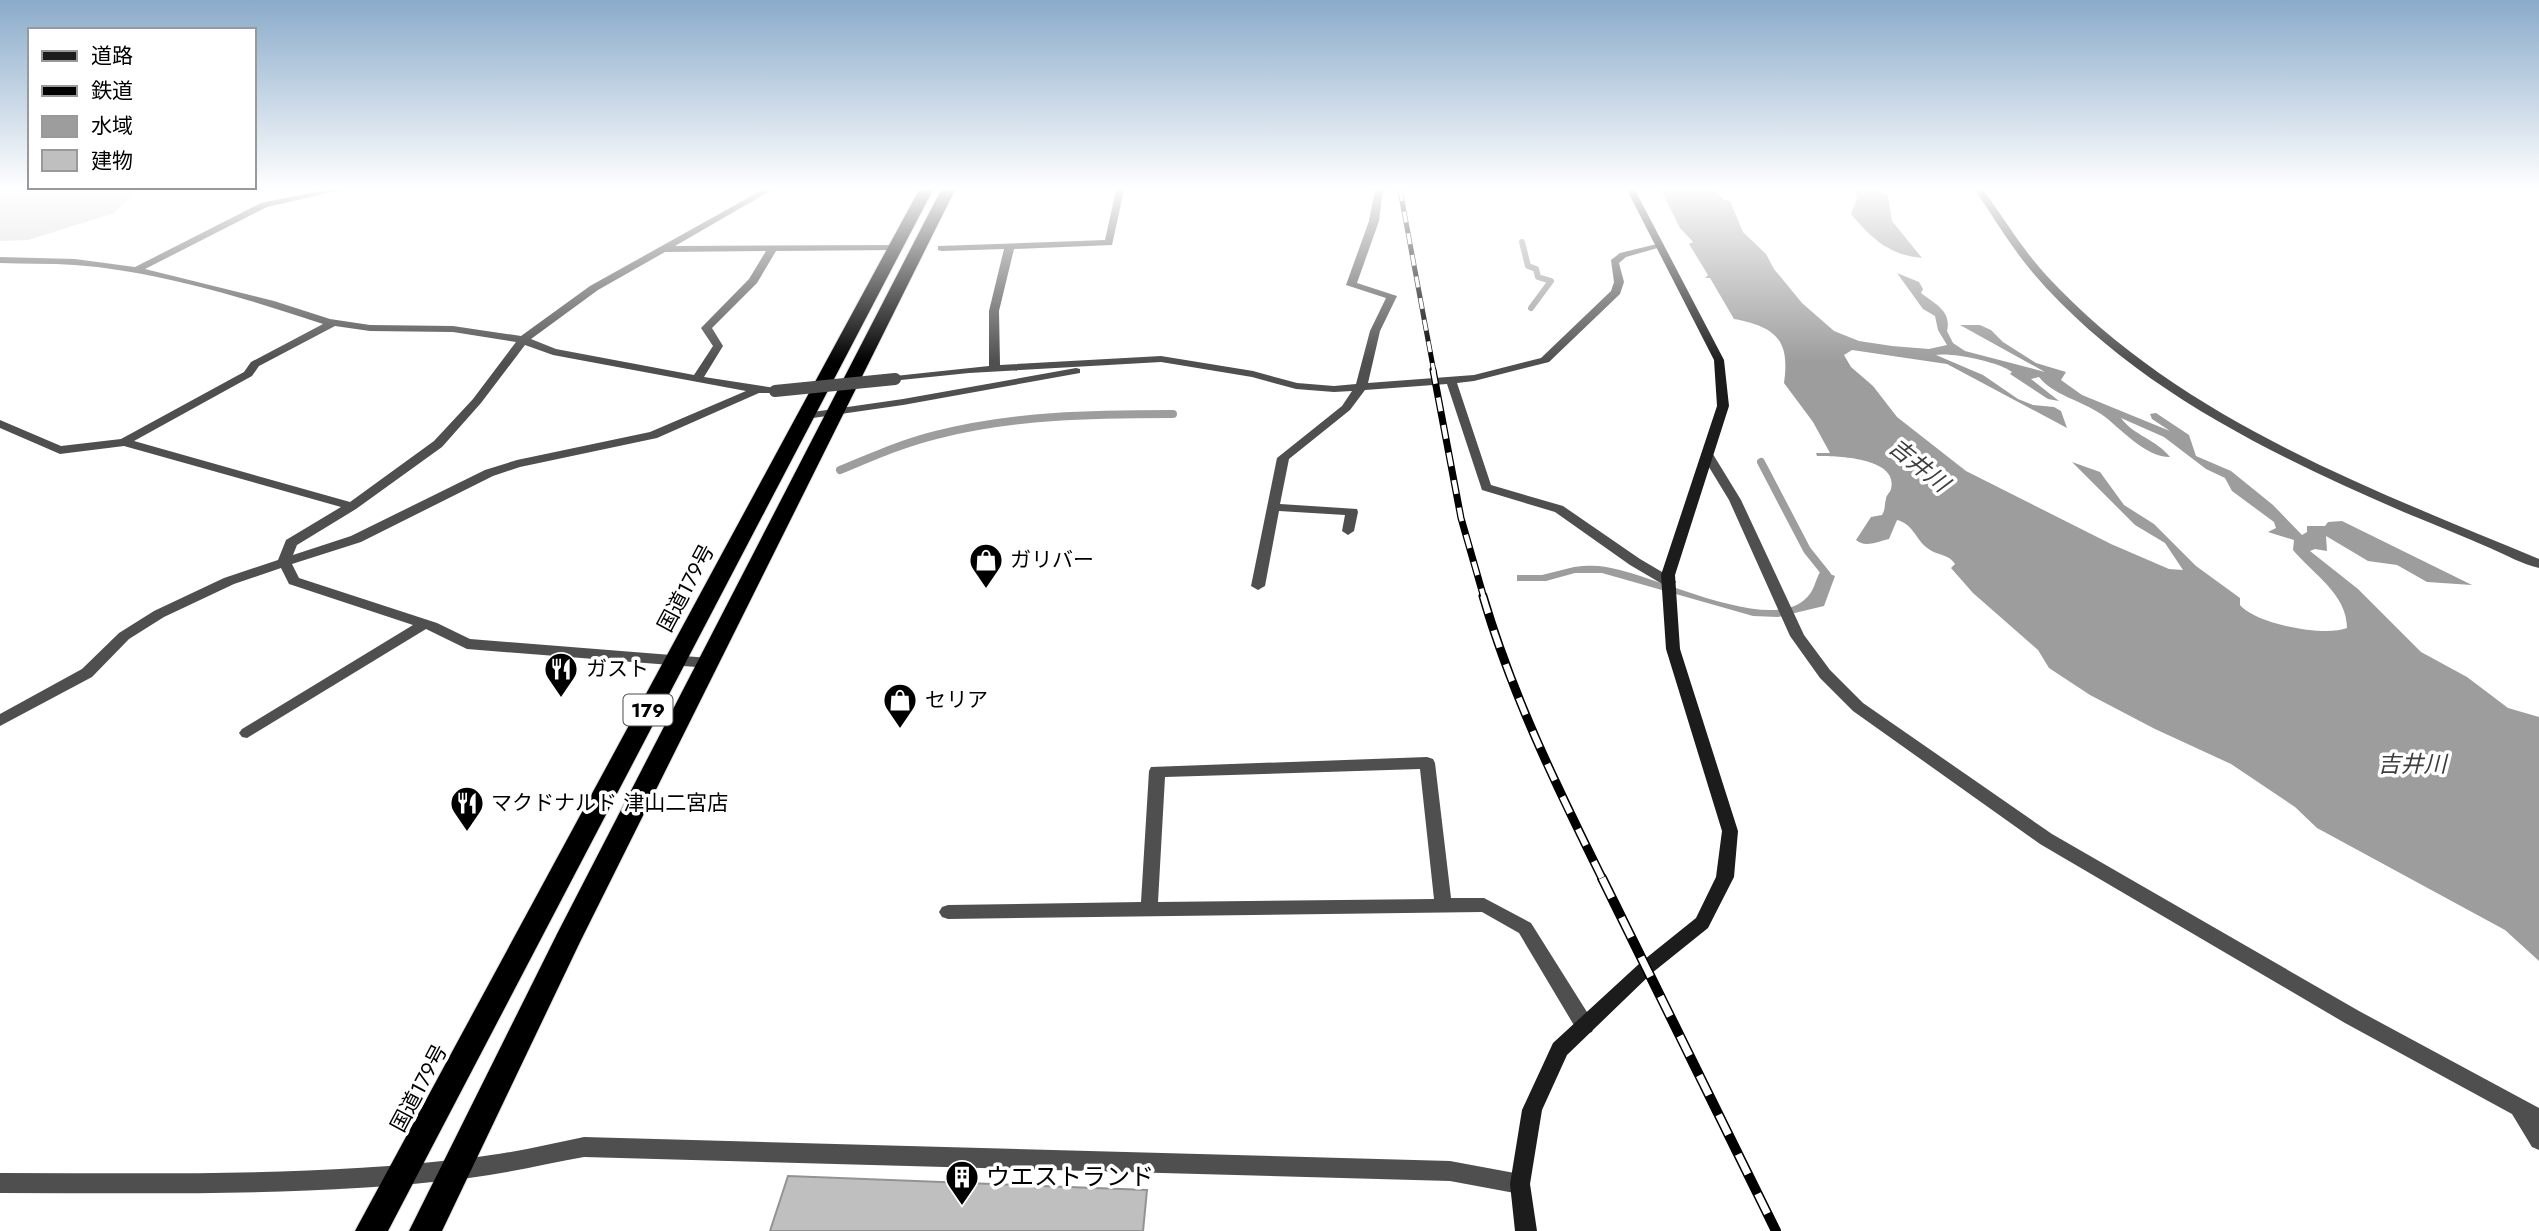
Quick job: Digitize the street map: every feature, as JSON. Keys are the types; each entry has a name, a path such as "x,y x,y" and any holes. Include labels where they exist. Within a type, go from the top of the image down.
{"highway":[{"name":"国道179号","path":"370,1231 896,247"},
{"name":"179","path":"425,1231 920,247"}],"street":[{"path":"136,270 180,247"},
{"path":"664,247 594,288 523,340 477,401 438,443 352,506 291,542 284,561 293,581 424,624 467,644 674,663 709,663"},
{"path":"661,249 842,247"},
{"path":"941,248 960,247"},
{"path":"995,369 994,311 1010,247"},
{"path":"1258,586 1283,458 1346,408 1361,387 1375,331 1392,296 1351,285 1364,247"},
{"path":"0,260 75,262 136,270 270,303 333,323 370,328 453,329 523,340 553,352 758,390 775,391 995,369 1161,359 1253,374 1296,386 1334,389 1495,375 1545,360 1616,292 1619,282 1614,262 1623,255 1649,247"},
{"path":"1526,1231 1520,1184 1532,1110 1560,1049 1646,968 1702,923 1725,877 1730,831 1673,649 1668,575 1723,406 1719,360 1659,247"},
{"path":"2021,247 2043,278 2161,381 2291,453 2379,496 2539,564"},
{"path":"697,379 718,346 706,328 753,281 774,248"},
{"path":"0,424 60,450 124,442 248,373 255,364 333,323"},
{"path":"806,416 1046,378 1108,363"},
{"path":"1451,380 1486,487 1559,509 1635,562 1669,582"},
{"path":"0,721 87,673 124,636 159,614 229,581 356,539 489,473 517,464 653,435 758,390"},
{"path":"124,442 352,506"},
{"path":"1707,454 1735,500 1797,636 1825,674 1858,707 2046,839 2352,1017 2539,1118"},
{"path":"1273,507 1352,512 1348,531"},
{"path":"247,733 424,624"},
{"path":"1149,910 1157,771 1427,763 1443,905"},
{"path":"948,912 1484,905 1525,928 1585,1026"},
{"path":"2519,1108 2539,1140"},
{"path":"0,1183 186,1183 401,1174 455,1170 584,1147 1450,1171 1520,1184"}],"water":[{"name":"吉井川","path":"1691,247 1759,247 1802,303 1834,331 1859,341 1892,346 1929,349 1947,345 1938,330 1935,316 1923,309 1897,273 1919,282 1923,289 1921,293 1945,313 1947,331 1953,343 1965,351 2045,372 1960,325 1980,325 2036,363 2066,372 2061,380 2082,395 2170,431 2152,419 2150,414 2156,413 2189,435 2196,456 2231,471 2273,505 2302,535 2307,532 2307,526 2325,526 2328,522 2342,521 2472,585 2427,582 2397,565 2368,561 2326,536 2327,551 2310,551 2358,589 2421,652 2467,677 2508,708 2539,717 2539,961 2505,930 2317,828 2295,807 2231,764 2090,695 2049,668 2038,650 1973,593 1951,568 1955,564 1952,560 1926,547 1902,522 1897,520 1889,539 1867,544 1856,540 1871,517 1882,515 1891,489 1891,478 1876,464 1850,458 1817,456 1816,453 1830,453 1813,422 1784,383 1785,356 1782,346 1777,338 1761,326 1734,319 1710,278 1705,278 1708,275","holes":["1852,350 1947,364 2067,428 2061,411 2054,407 2033,405 2018,399 1983,375 1936,355 1963,356 2006,368 2012,372 2010,374 2048,399 2059,401 2031,379 2039,377 2052,389 2101,414 2142,447 2160,456 2170,457 2121,418 2164,437 2206,469 2225,478 2232,491 2274,522 2276,528 2268,532 2294,540 2293,550 2335,595 2346,616 2347,628 2307,630 2275,623 2248,612 2240,605 2240,598 2196,566 2154,524 2124,505 2100,472 2072,462 2135,525 2165,543 2183,570 2169,569 2111,544 1966,471 1897,417 1873,386 1851,367 1844,355"]},
{"path":"1888,247 1913,247 1922,258 1910,256"},
{"path":"1574,567 1606,567 1736,606 1762,610 1785,609 1803,601 1812,590 1821,570 1835,576 1824,606 1778,617 1753,616 1602,573 1575,573 1546,581 1517,581 1517,575 1542,575"}],"building":[{"name":"ウエストランド","path":"788,1176 1147,1190 1143,1231 770,1231"}],"waterway":[{"path":"1523,247 1528,266 1536,269 1538,277 1551,281 1531,308"},
{"path":"840,470 924,438 965,428 1084,415 1173,414"},
{"path":"1761,462 1807,550 1827,575 1825,580"}],"railway":[{"path":"1411,247 1434,372"},
{"path":"1433,370 1461,518 1484,598"},
{"path":"1483,596 1522,705 1552,775 1603,880"},
{"path":"1602,878 1776,1231"}],"place":[{"name":"ガリバー","path":"986,590"},
{"name":"ガスト","path":"561,699"},
{"name":"セリア","path":"900,730"},
{"name":"マクドナルド 津山二宮店","path":"467,833"},
{"name":"ウエストランド","path":"962,1207"}]}
